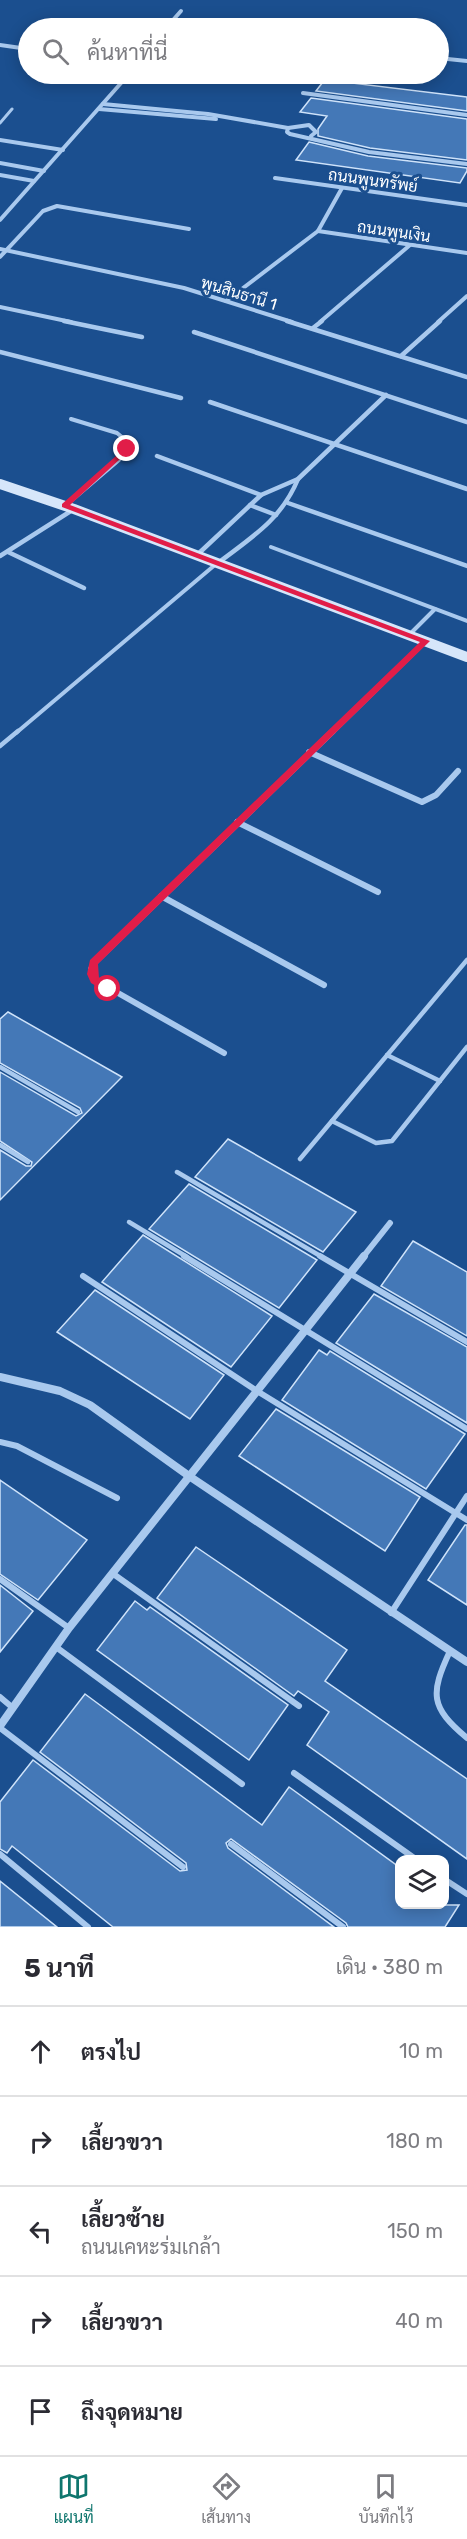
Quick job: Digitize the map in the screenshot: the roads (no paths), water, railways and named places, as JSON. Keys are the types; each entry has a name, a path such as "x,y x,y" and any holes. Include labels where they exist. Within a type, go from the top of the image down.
{"street":[{"path":"174,18 181,10"},
{"path":"0,45 18,48"},
{"path":"449,59 467,61"},
{"path":"0,220 121,84"},
{"path":"303,93 467,115"},
{"path":"104,104 208,114 288,128 309,125 316,132 311,136"},
{"path":"99,109 205,119 223,118"},
{"path":"288,128 286,132 290,134 311,136 346,148 467,164"},
{"path":"0,140 63,150"},
{"path":"0,163 44,171"},
{"path":"0,175 34,181"},
{"name":"ถนนพูนทรัพย์","path":"275,178 467,205"},
{"path":"226,301 318,231 342,188"},
{"path":"0,257 43,211 57,206 189,229"},
{"name":"ถนนพูนเงิน","path":"318,231 467,253"},
{"path":"313,328 410,245"},
{"name":"พูนสินธานี 1","path":"0,249 184,288 467,377"},
{"path":"401,356 467,296"},
{"path":"0,307 142,337"},
{"path":"194,332 467,422"},
{"path":"0,352 182,398"},
{"path":"197,555 261,495 298,479 386,395"},
{"path":"210,402 467,489"},
{"path":"156,456 261,495"},
{"path":"218,562 262,529 288,503 298,479"},
{"path":"0,484 70,507 467,657"},
{"path":"288,503 467,566"},
{"path":"250,505 276,515"},
{"path":"0,556 70,507"},
{"path":"8,552 84,588"},
{"path":"224,1053 95,980 92,974 94,963 426,641"},
{"path":"309,752 422,802 436,795 458,771"},
{"path":"237,822 378,892"},
{"path":"161,896 324,985"},
{"path":"0,1727 69,1628 257,1391 304,1328 390,1223"},
{"path":"0,1377 60,1391 90,1405 189,1476 467,1662"}],"lane":[{"path":"0,123 12,109"},
{"path":"70,507 119,460 129,443 117,433 71,419"},
{"path":"271,547 467,621"},
{"path":"0,746 218,562"},
{"path":"409,635 435,609"},
{"path":"300,1159 467,960"},
{"path":"332,1121 376,1143 392,1140 467,1047"},
{"path":"387,1055 440,1081"},
{"path":"0,1067 78,1112"},
{"path":"0,1145 28,1162"},
{"path":"177,1172 467,1342"},
{"path":"129,1222 467,1429"},
{"path":"83,1276 257,1391 467,1520"},
{"path":"0,1442 26,1451 117,1498"},
{"path":"392,1613 467,1496"},
{"path":"112,1573 299,1706"},
{"path":"0,1579 69,1628"},
{"path":"56,1647 242,1784"},
{"path":"450,1651 434,1685 435,1700 440,1714 467,1738"},
{"path":"0,1697 14,1708"},
{"path":"0,1727 183,1867"},
{"path":"294,1773 410,1855"},
{"path":"231,1844 343,1927"},
{"path":"0,1854 88,1927"},
{"path":"449,1882 467,1894"}]}
